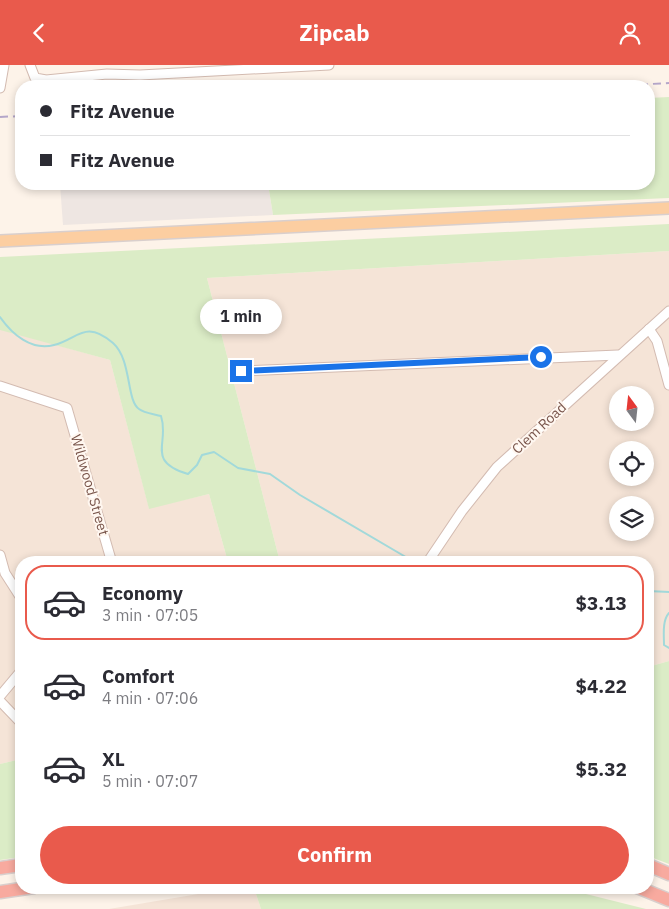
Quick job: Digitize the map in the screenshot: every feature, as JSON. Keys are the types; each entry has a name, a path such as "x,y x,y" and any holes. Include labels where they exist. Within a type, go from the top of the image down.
{"highway":[{"path":"0,868 15,866"},
{"path":"654,868 669,874"},
{"path":"0,892 15,890"},
{"path":"654,894 669,900"}],"main road":[{"path":"0,241 669,208"}],"street":[{"path":"0,88 4,65"},
{"path":"30,65 32,75 38,80 106,69 151,70 329,65"},
{"name":"Clem Road","path":"431,556 462,511 497,467 618,355 669,311"},
{"path":"648,329 657,341 669,385"},
{"path":"241,371 618,355"},
{"name":"Wildwood Street","path":"0,386 67,408 110,556"},
{"path":"0,555 5,573 15,589"},
{"path":"0,696 15,678"},
{"path":"0,701 15,717"}],"shaded area":[{"path":"60,190 269,190 273,215 63,225"},
{"path":"669,251 669,661 654,665 654,556 278,556 207,278"},
{"path":"0,329 110,360 149,508 209,494 226,556 15,556 15,760 0,764"},
{"path":"198,894 256,894 261,909 109,909"}],"green space":[{"path":"669,97 669,198 273,215 269,190 655,190 655,98"},
{"path":"669,224 669,251 207,278 278,556 226,556 209,494 149,509 110,360 0,330 0,257"},
{"path":"669,661 669,864 654,858 654,665"},
{"path":"15,760 15,858 0,860 0,764"},
{"path":"256,894 586,894 646,909 261,909"}],"waterway":[{"path":"0,317 16,335 38,346 54,345 88,332 95,332 113,343 123,359 135,404 139,409 161,416 163,426 163,457 175,469 188,474 197,465 202,455 214,452 238,468 270,474 300,495 404,556"},
{"path":"654,591 669,592"},
{"path":"669,613 664,624 664,645 669,648"}],"railway":[{"path":"655,84 669,83"},
{"path":"0,117 15,116"}],"route":[{"path":"241,371 541,357"}]}
